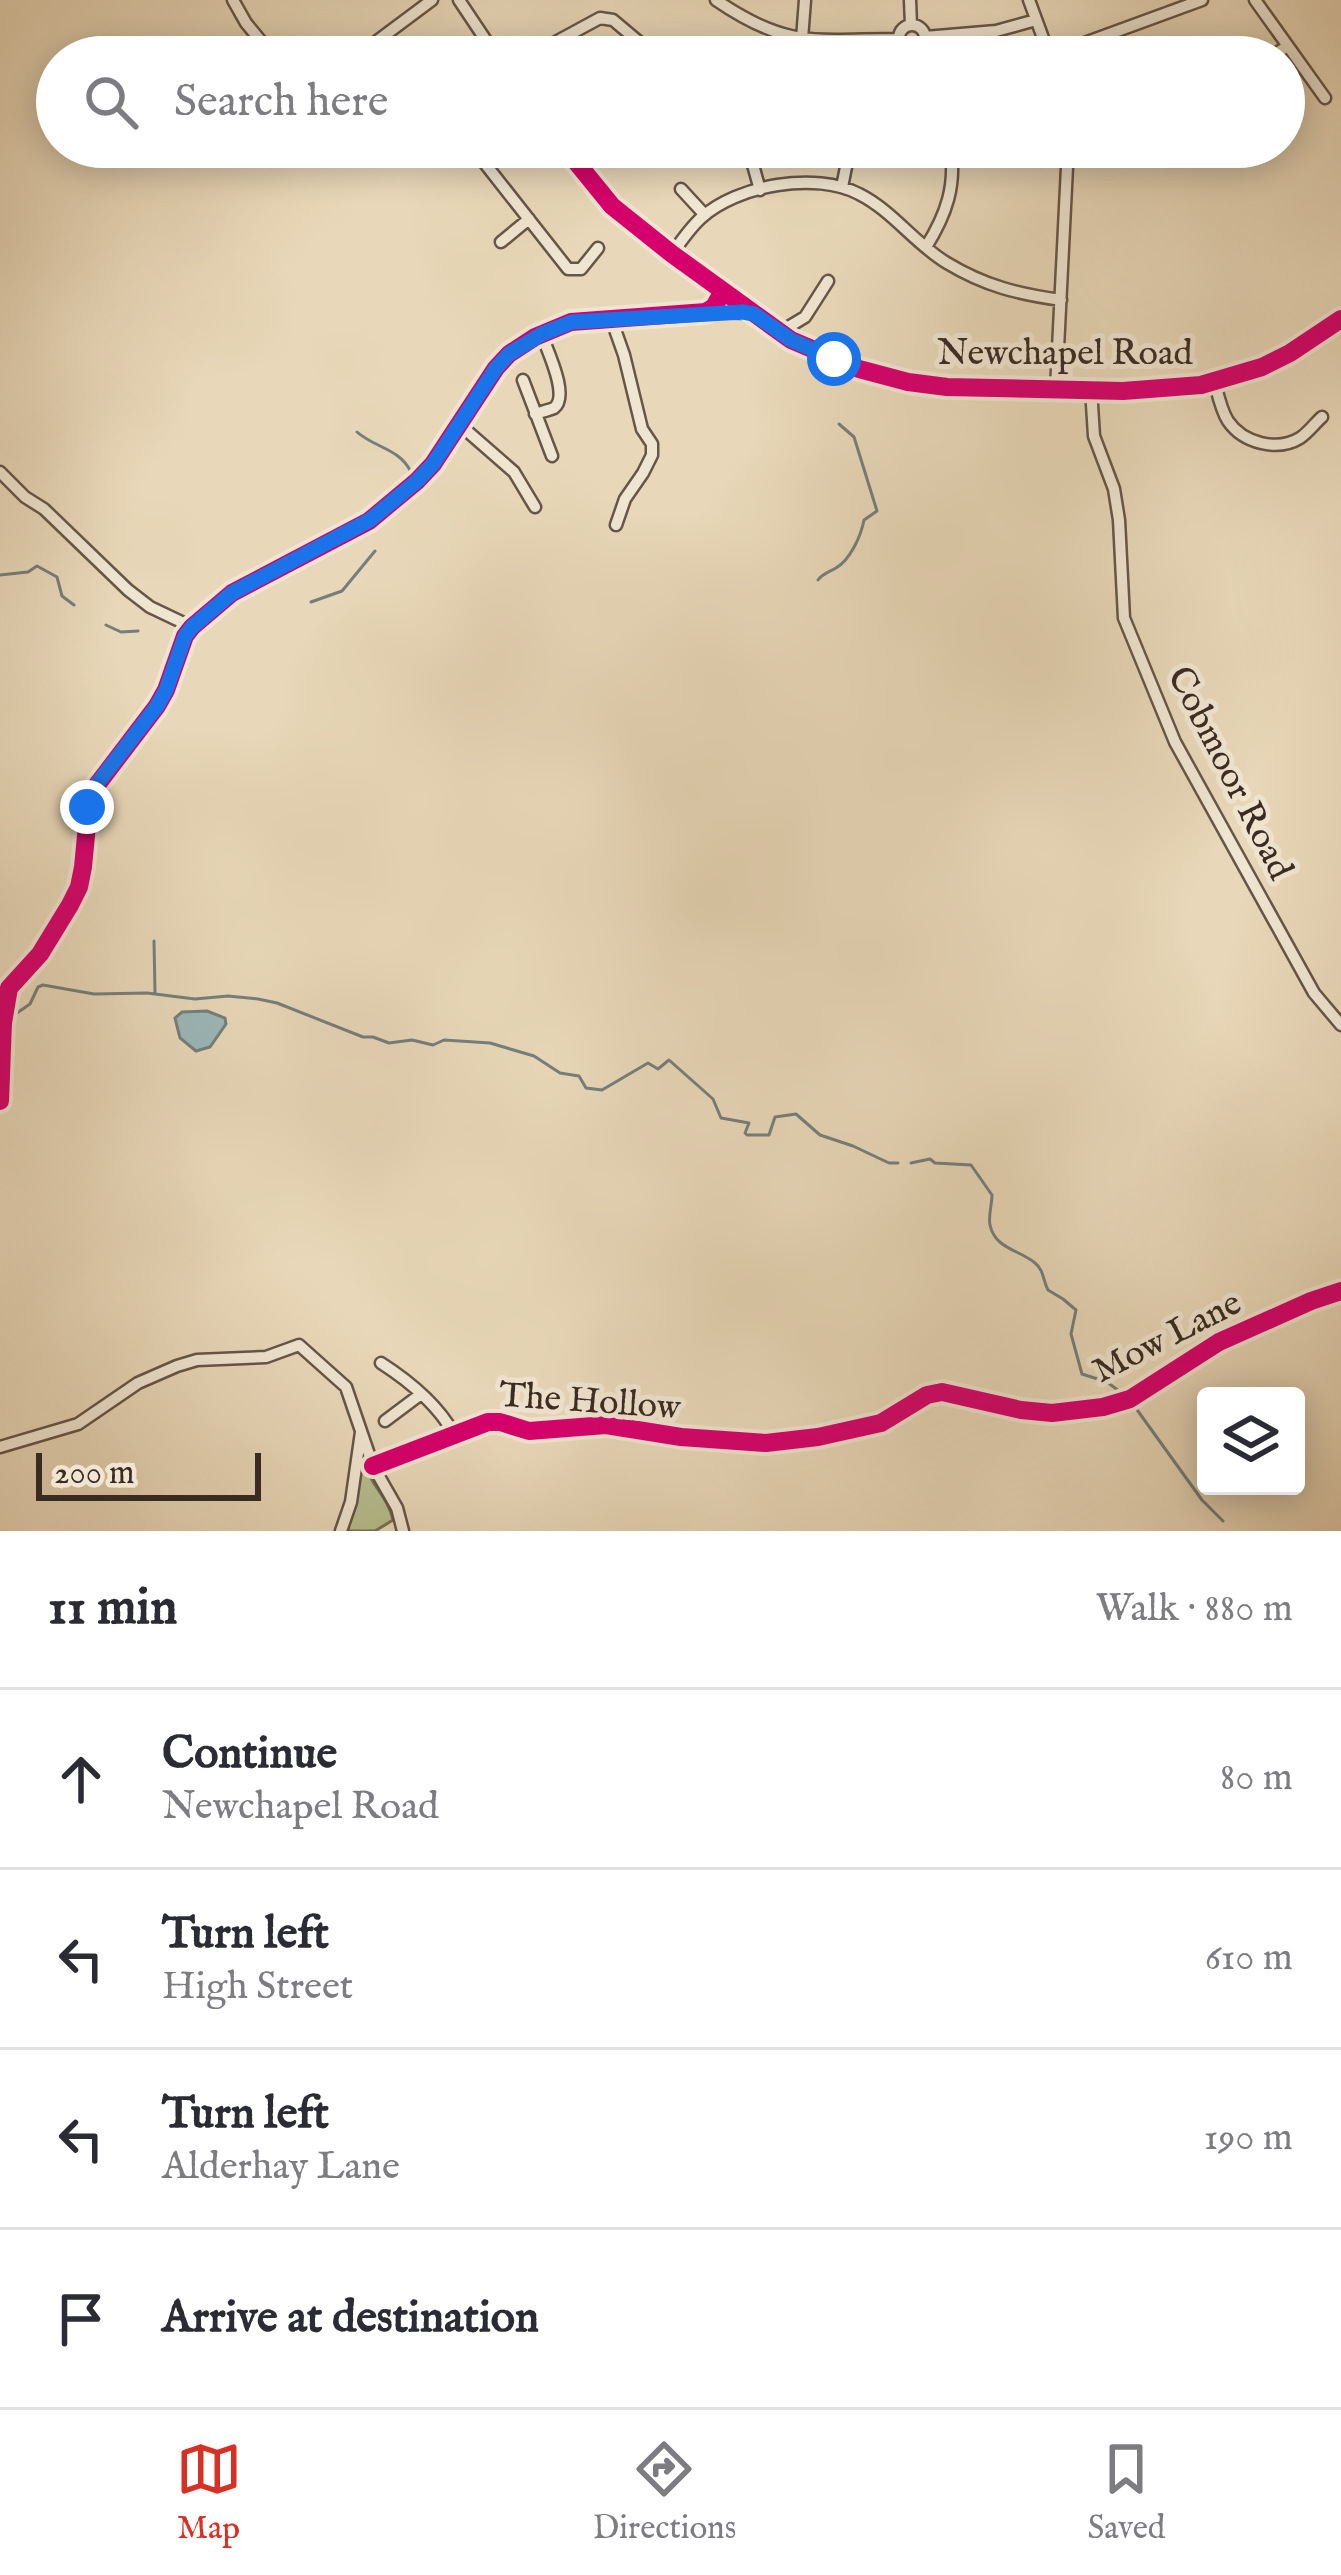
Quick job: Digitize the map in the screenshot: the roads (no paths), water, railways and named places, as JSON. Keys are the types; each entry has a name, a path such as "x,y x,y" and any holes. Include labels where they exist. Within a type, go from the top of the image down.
{"street":[{"path":"233,0 257,36"},
{"path":"384,36 432,0"},
{"path":"479,0 462,5 480,36"},
{"path":"716,0 756,25 788,36"},
{"path":"802,36 805,0"},
{"path":"910,0 911,25"},
{"path":"1030,0 1042,36"},
{"path":"1106,36 1202,0"},
{"path":"1255,0 1281,36"},
{"path":"567,36 600,18 613,20 631,36"},
{"path":"937,36 996,31 1036,20"},
{"path":"900,36 911,25 925,36"},
{"path":"1305,70 1325,98"},
{"path":"489,168 568,269 581,269 598,248"},
{"name":"Newchapel Road","path":"580,168 612,206 780,332 859,368 918,383 1147,391 1215,383 1290,353 1341,319"},
{"path":"754,168 760,190"},
{"path":"842,187 846,168"},
{"path":"926,247 947,210 953,168"},
{"path":"1056,389 1067,168"},
{"path":"672,254 704,214 734,198 823,181 882,208 942,260 996,288 1061,300"},
{"path":"681,189 704,214"},
{"path":"501,242 529,219"},
{"path":"780,332 805,317 828,281"},
{"path":"706,312 724,292"},
{"path":"0,1101 9,988 40,954 80,887 90,794 157,706 192,627 232,593 370,520 433,464 496,368 542,334 572,322 706,312 754,314"},
{"path":"805,317 807,348"},
{"path":"612,321 642,429 652,444 652,455 625,499 616,525"},
{"path":"536,414 553,409 561,400 542,334"},
{"path":"523,380 552,456"},
{"path":"1215,383 1227,418 1240,434 1259,442 1283,444 1298,439 1324,415"},
{"name":"Cobmoor Road","path":"1091,389 1094,436 1120,520 1124,618 1174,742 1314,993 1341,1025"},
{"path":"459,424 514,472 535,507"},
{"path":"0,472 150,608 192,627"},
{"name":"Mow Lane","path":"881,1423 927,1395 942,1392 1052,1413 1103,1407 1130,1399 1220,1342 1341,1291"},
{"path":"0,1447 78,1424 138,1383 197,1360 266,1357 299,1345 346,1387 373,1466 397,1508 403,1529 388,1531"},
{"path":"382,1369 421,1394 454,1434"},
{"path":"385,1421 421,1394"},
{"name":"The Hollow","path":"373,1466 488,1422 529,1431 606,1425 766,1443 881,1423"},
{"path":"341,1531 351,1502 361,1429"}],"water":[{"path":"207,1011 225,1018 226,1024 210,1047 196,1051 180,1038 175,1018 182,1012"}],"waterway":[{"path":"818,580 846,559 864,520 877,511 854,437 839,424"},
{"path":"357,432 400,458 411,472"},
{"path":"311,602 342,591 375,551"},
{"path":"0,575 28,572 37,566 57,577 62,596 74,605"},
{"path":"106,625 121,632 138,631"},
{"path":"154,941 155,993"},
{"path":"14,1015 30,1004 43,985 94,994 258,999 389,1043 490,1043 534,1056 560,1073 579,1076 586,1088 602,1090 648,1063 658,1069 669,1060 713,1099 721,1118 749,1123 747,1135 769,1135 775,1117 796,1114 820,1135 898,1163"},
{"path":"911,1163 930,1159 971,1165 992,1195 990,1222 997,1239 1035,1263 1048,1290 1076,1310 1071,1334 1082,1374 1107,1382 1123,1394"},
{"path":"1130,1405 1223,1521"}]}
